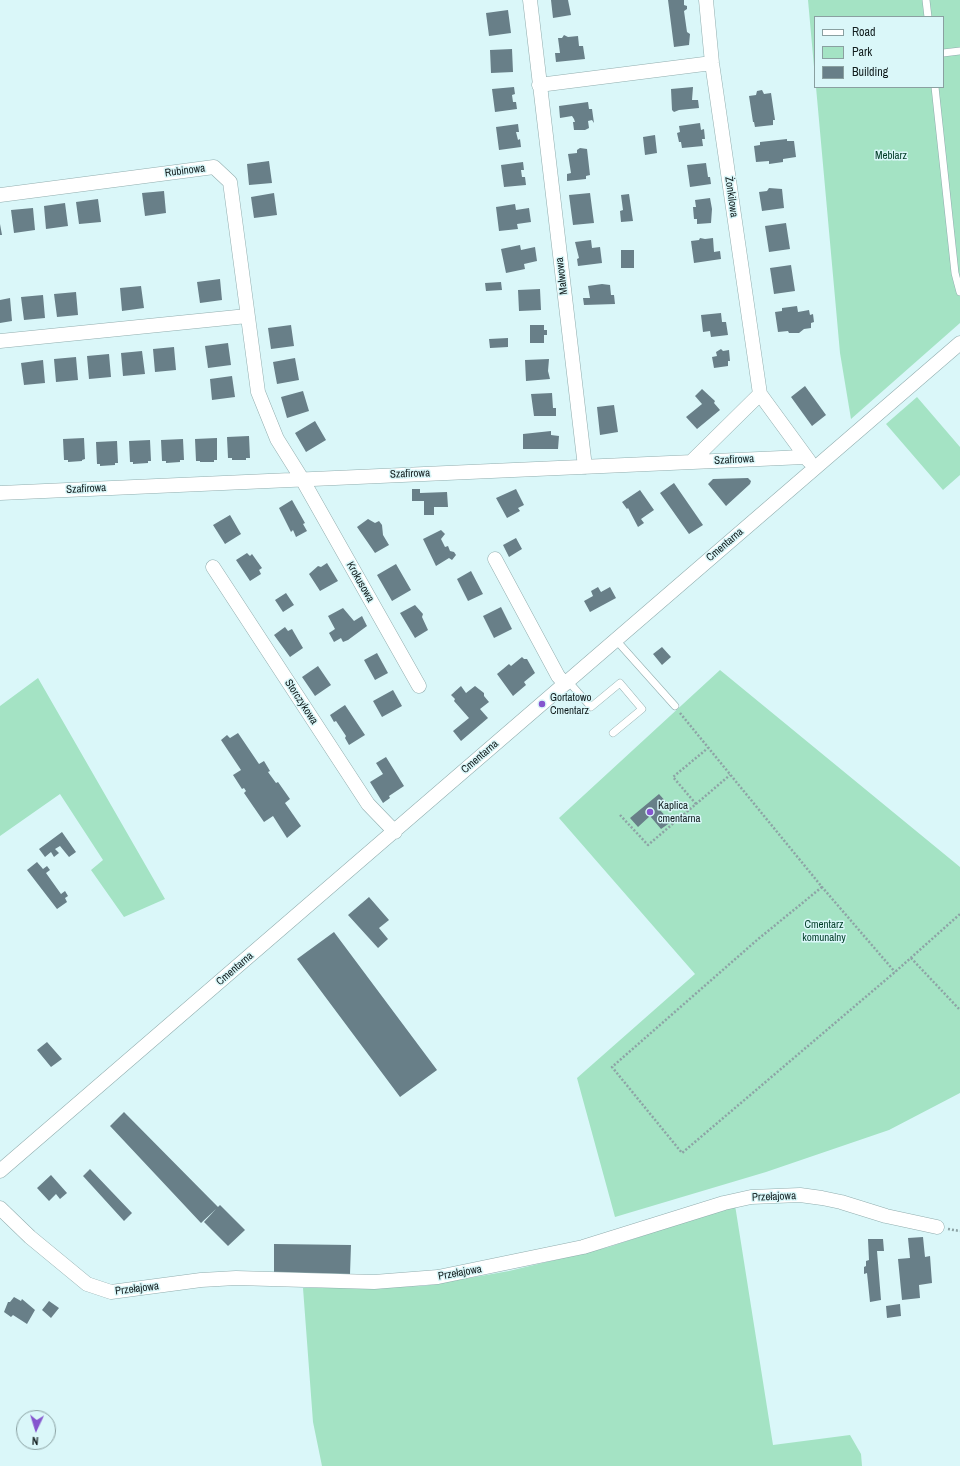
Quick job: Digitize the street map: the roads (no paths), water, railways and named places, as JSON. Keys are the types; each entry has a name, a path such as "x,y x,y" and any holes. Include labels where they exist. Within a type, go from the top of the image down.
{"street":[{"name":"Malwowa","path":"530,0 585,467"},
{"name":"Żonkilowa","path":"706,0 712,64 760,394 804,457"},
{"path":"539,85 712,64"},
{"name":"Rubinowa","path":"0,195 214,167 230,182 258,392 277,439 302,479"},
{"path":"0,341 248,316"},
{"name":"Cmentarna","path":"0,1171 395,832 960,343"},
{"path":"691,462 760,394"},
{"path":"804,457 816,468"},
{"name":"Szafirowa","path":"0,493 804,457"},
{"name":"Krokusowa","path":"302,479 419,686"},
{"path":"495,559 558,676 567,682"},
{"name":"Storczykowa","path":"213,567 368,804 395,832"},
{"name":"Przełajowa","path":"0,1208 30,1237 87,1284 111,1292 201,1280 236,1278 374,1282 438,1277 583,1248 724,1203 751,1197 800,1195 822,1198 841,1202 886,1216 938,1227"}],"lane":[{"path":"926,0 928,16"},
{"path":"944,53 960,51"},
{"path":"935,88 955,273 960,292"},
{"path":"616,640 675,706"},
{"path":"567,682 591,707 620,683 642,709 612,734"}],"place":[{"name":"Gortatowo Cmentarz","path":"542,704"},
{"name":"Kaplica cmentarna","path":"650,812"}],"park label":[{"name":"Meblarz","path":"891,156"},
{"name":"Cmentarz komunalny","path":"824,931"}]}
